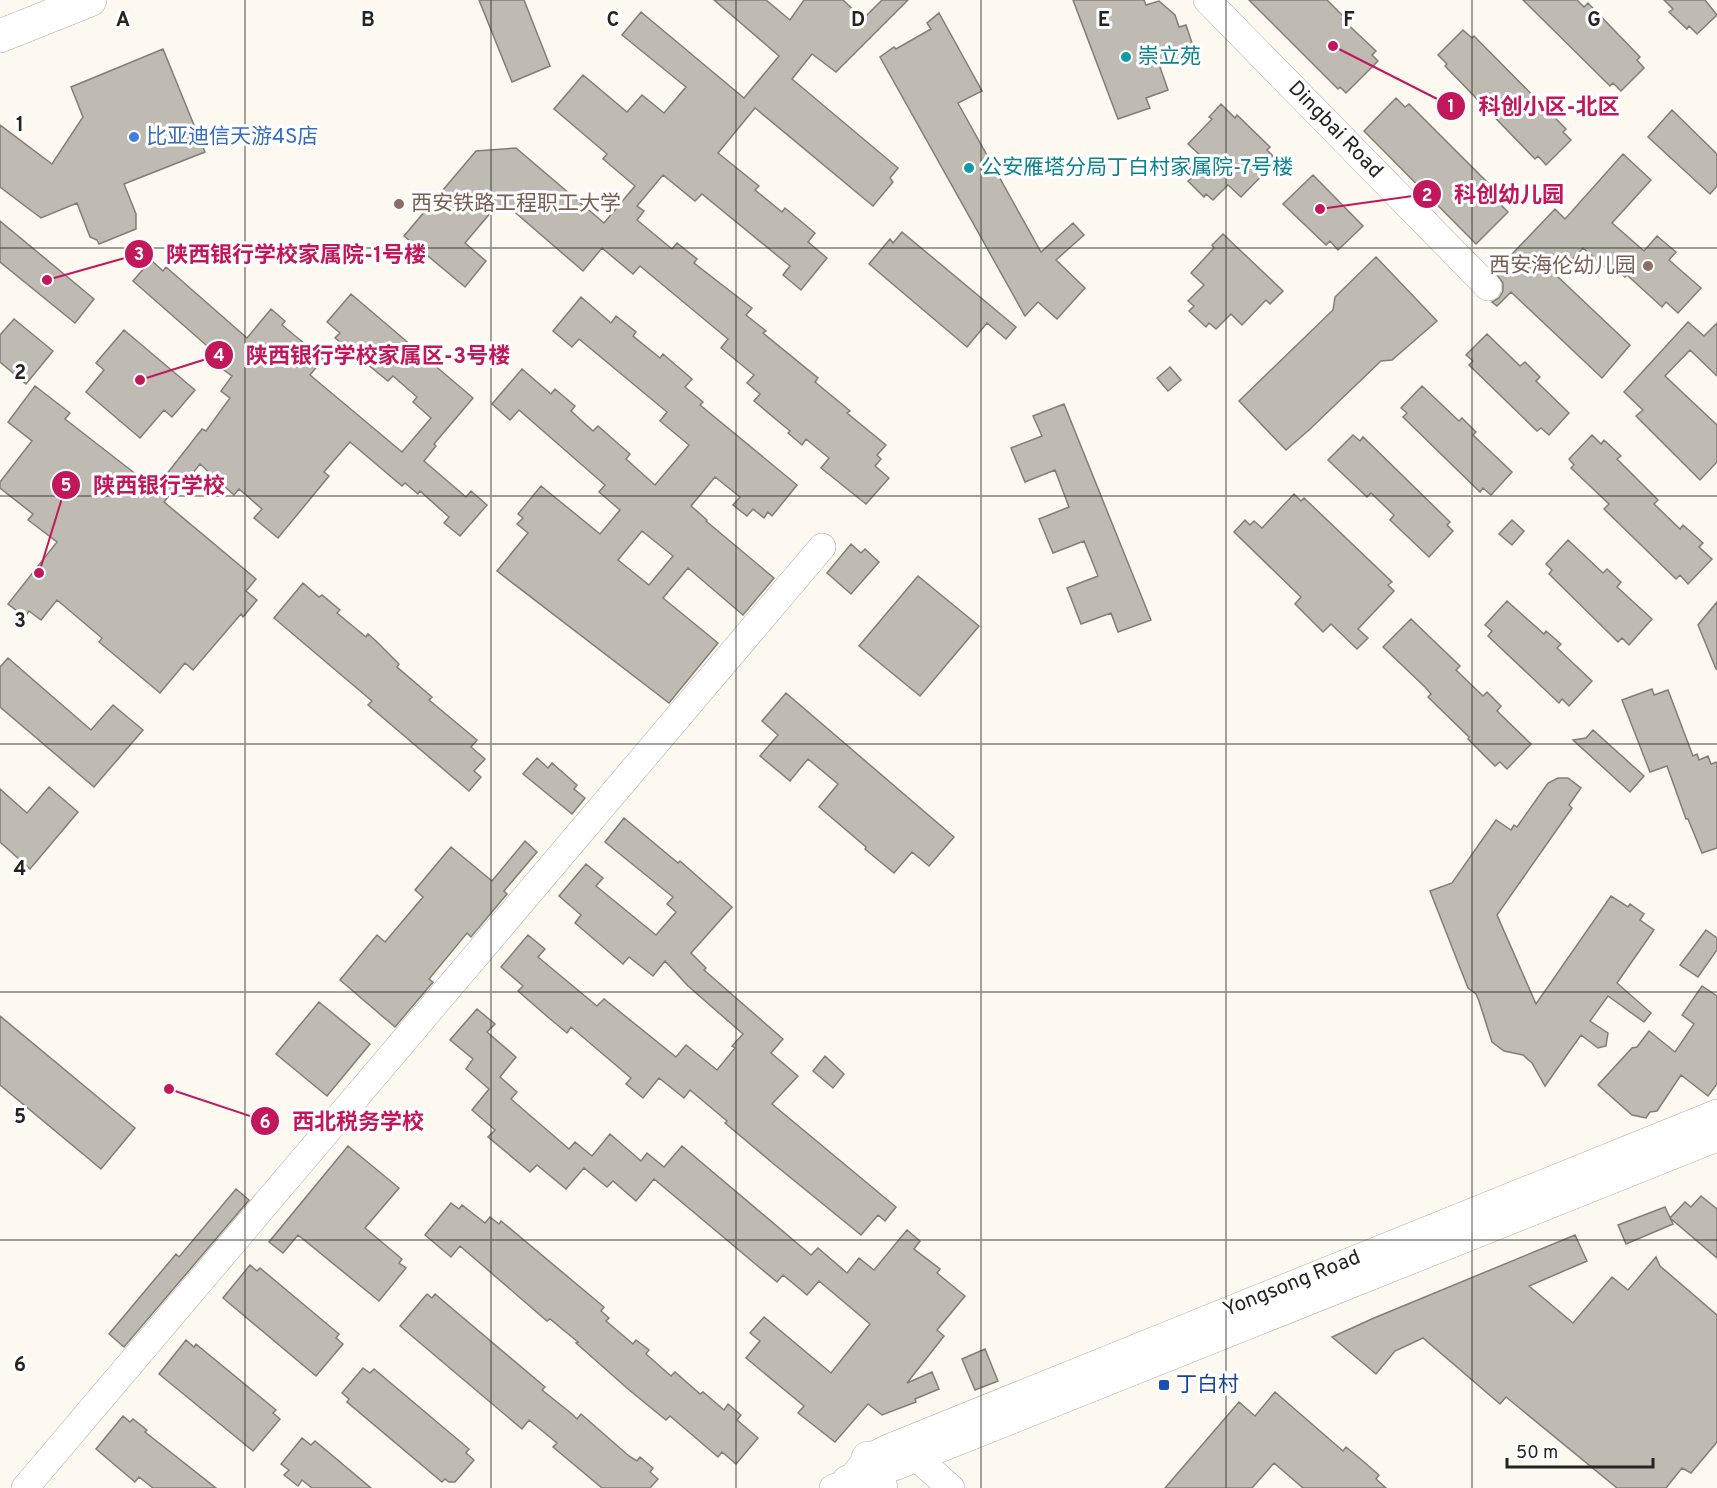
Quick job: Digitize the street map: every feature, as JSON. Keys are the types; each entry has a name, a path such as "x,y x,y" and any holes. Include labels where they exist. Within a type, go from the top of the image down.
{"main road":[{"path":"0,36 90,0"}],"street":[{"name":"Dingbai Road","path":"1207,0 1488,287"},
{"path":"25,1488 822,548"},
{"name":"Yongsong Road","path":"859,1480 913,1449 1712,1131"},
{"path":"913,1449 951,1488"}],"building":[{"path":"479,0 524,0 550,66 512,82"},
{"path":"714,0 766,0 790,20 804,0 843,0 863,19 882,0 908,0 836,72 812,54 792,79 898,168 890,178 893,182 873,206 755,108 718,153 759,186 755,190 782,212 785,208 815,233 808,242 827,258 801,290 783,275 790,266 702,194 695,201 663,175 637,206 644,211 637,220 672,249 677,243 697,259 694,263 752,308 746,315 766,331 763,333 818,378 815,382 850,411 847,413 886,445 877,455 881,459 875,466 889,478 866,504 821,468 829,458 806,439 802,445 788,433 790,431 754,401 760,394 747,383 754,375 721,348 728,339 640,266 633,274 602,248 583,271 510,208 492,211 465,243 486,261 465,287 404,236 476,151 516,148 604,223 635,186 603,159 607,154 554,109 583,75 627,112 642,95 664,113 686,87 622,35 641,12 744,98 779,56"},
{"name":"崇立苑","path":"1073,0 1144,0 1146,5 1159,1 1175,15 1179,27 1186,25 1195,52 1159,64 1168,90 1146,98 1150,108 1118,119"},
{"path":"1249,0 1327,0 1344,17 1342,19 1376,51 1372,55 1378,61 1346,93 1340,87 1338,89"},
{"path":"1523,0 1577,0 1584,7 1588,3 1640,57 1637,60 1644,68 1621,91 1613,83 1610,86"},
{"path":"1664,0 1705,0 1717,15 1697,34 1689,26 1687,29 1669,12 1673,9"},
{"name":"公安雁塔分局丁白村家属院-7号楼","path":"939,13 982,91 958,103 1041,252 1073,223 1084,235 1056,260 1085,288 1057,319 1038,302 1025,316 880,57 894,47 896,49 931,29 927,23"},
{"path":"1463,30 1472,38 1474,36 1566,129 1563,132 1571,140 1546,165 1538,156 1535,159 1445,66 1447,64 1438,55"},
{"name":"比亚迪信天游4S店","path":"163,49 205,152 124,184 136,214 136,229 99,244 97,240 90,237 77,203 41,218 0,187 0,125 52,164 83,117 71,87"},
{"path":"1396,98 1405,107 1409,104 1504,199 1499,203 1508,212 1476,244 1364,131"},
{"path":"1221,104 1235,118 1237,115 1270,147 1267,150 1277,160 1241,197 1228,185 1213,200 1206,194 1204,197 1188,181 1192,178 1186,172 1201,156 1188,144 1212,119 1209,117"},
{"path":"1672,110 1717,154 1717,186 1710,194 1648,137"},
{"path":"1623,154 1651,180 1612,223 1644,251 1657,236 1676,252 1669,260 1701,288 1678,313 1666,302 1662,307 1627,275 1625,277 1613,267 1609,271 1583,248 1557,276 1630,345 1602,378 1511,292 1497,306 1492,302 1499,298 1503,291 1503,283 1495,272 1555,209 1565,219"},
{"path":"1313,175 1363,226 1338,250 1330,241 1326,245 1283,204"},
{"path":"0,221 94,299 75,323 0,262"},
{"path":"902,232 1016,327 1006,339 987,323 967,347 869,264 890,239 893,243"},
{"path":"1223,234 1283,291 1270,304 1266,300 1242,325 1231,314 1216,329 1209,323 1206,327 1189,311 1194,306 1188,301 1204,285 1191,273 1214,248 1212,245"},
{"path":"1376,257 1437,321 1392,360 1381,361 1286,450 1239,401 1333,310 1335,297"},
{"path":"151,260 163,271 166,267 247,338 271,309 285,321 282,325 323,359 310,375 402,452 431,418 413,402 417,397 393,376 388,381 335,338 340,333 327,322 351,294 473,398 434,444 436,446 424,461 466,497 471,491 487,505 460,536 444,523 449,517 420,491 418,494 405,483 402,486 350,442 324,472 329,476 278,538 254,518 262,509 239,489 234,495 200,464 188,479 184,476 164,502 256,579 246,591 257,600 243,617 241,614 193,670 185,663 160,693 99,642 102,638 57,600 41,620 29,611 25,617 8,604 57,542 28,520 33,514 0,488 0,482 32,441 8,422 35,386 70,413 65,419 155,489 202,429 206,431 230,398 221,391 232,376 217,365 222,359 133,281"},
{"path":"581,297 611,323 616,316 636,332 633,336 660,358 663,354 692,379 685,387 703,402 700,405 797,485 772,516 768,512 764,518 753,509 747,516 733,505 740,497 715,477 691,506 774,578 743,615 688,568 663,598 718,643 669,703 497,571 528,533 517,524 523,518 518,514 541,486 600,534 620,510 599,492 605,485 519,410 510,420 492,404 522,369 551,394 555,389 575,406 571,411 593,431 598,426 630,454 626,459 655,485 689,445 660,421 667,412 579,339 572,347 553,331","holes":["642,531 673,556 649,585 618,560"]},
{"path":"14,319 53,351 26,384 0,362 0,335"},
{"path":"1688,322 1704,336 1717,323 1717,376 1690,350 1665,376 1717,425 1717,462 1700,480 1636,416 1643,410 1624,392"},
{"path":"124,330 195,390 172,417 164,410 140,438 86,392 104,370 96,363"},
{"path":"1487,334 1520,366 1525,362 1540,377 1536,381 1569,413 1549,435 1541,428 1537,431 1469,365 1473,361 1466,355"},
{"path":"1170,367 1181,380 1168,391 1157,378"},
{"path":"1422,386 1459,421 1462,418 1476,432 1473,435 1512,472 1491,495 1483,488 1480,492 1403,417 1407,413 1401,408"},
{"path":"1064,404 1151,620 1118,632 1111,613 1081,624 1067,588 1098,576 1084,541 1053,553 1039,519 1069,507 1055,470 1025,482 1011,448 1042,436 1033,416"},
{"path":"1353,435 1360,441 1363,437 1450,522 1447,525 1453,531 1429,557 1390,520 1394,515 1371,493 1367,497 1328,460"},
{"path":"1592,435 1601,444 1604,440 1621,456 1617,459 1658,500 1654,504 1680,529 1683,525 1703,543 1699,547 1712,559 1688,584 1680,575 1676,579 1604,509 1609,504 1571,468 1574,465 1569,459"},
{"path":"1294,494 1301,501 1304,498 1392,582 1388,585 1394,591 1358,629 1368,638 1357,649 1331,624 1323,632 1295,604 1301,597 1234,532 1245,520 1250,525 1254,521 1262,528"},
{"path":"1512,520 1524,531 1512,545 1499,534"},
{"path":"1568,540 1603,573 1607,569 1621,582 1617,587 1652,619 1629,645 1622,638 1618,642 1549,574 1552,570 1546,564"},
{"path":"851,544 861,553 865,549 879,562 851,594 827,573"},
{"path":"918,576 979,626 920,696 859,646"},
{"path":"303,583 319,597 322,595 340,610 337,613 366,637 368,634 376,641 399,664 397,667 432,697 429,700 477,740 471,747 485,759 474,771 481,777 469,791 368,705 372,701 274,618"},
{"path":"1507,601 1544,634 1546,631 1561,644 1557,648 1592,681 1569,706 1562,699 1559,703 1488,636 1492,631 1485,625"},
{"path":"1717,602 1717,669 1716,669 1698,625"},
{"path":"1411,619 1460,666 1456,670 1483,696 1487,692 1501,706 1497,711 1531,744 1507,769 1500,762 1495,766 1428,697 1431,694 1425,687 1383,647"},
{"path":"8,658 91,730 113,705 143,730 94,787 0,707 0,667"},
{"path":"1652,689 1654,695 1668,690 1693,756 1697,754 1699,760 1708,756 1711,764 1717,762 1717,848 1702,853 1688,819 1686,819 1667,766 1650,772 1622,700"},
{"path":"786,693 954,837 929,866 912,852 894,873 819,807 838,784 808,759 790,781 760,756 778,735 762,721"},
{"path":"1593,730 1644,776 1630,792 1573,740 1586,738"},
{"path":"537,758 548,768 552,763 577,785 574,789 585,798 572,814 523,774"},
{"path":"1558,778 1568,778 1581,788 1569,805 1572,808 1497,915 1536,1004 1611,896 1628,907 1630,904 1644,914 1640,920 1654,930 1617,983 1651,1013 1644,1022 1608,996 1590,1021 1608,1033 1606,1046 1598,1048 1581,1035 1545,1086 1532,1063 1523,1055 1504,1051 1492,1042 1479,1001 1476,994 1468,988 1430,891 1452,883 1496,820 1511,830 1514,825 1517,827 1548,783"},
{"path":"49,787 78,812 30,869 0,842 0,789 27,813"},
{"path":"624,818 678,863 680,861 732,907 691,953 706,968 704,970 783,1039 771,1053 798,1076 772,1104 896,1207 885,1221 878,1215 861,1235 725,1123 727,1121 690,1090 684,1098 659,1078 643,1098 626,1084 631,1078 571,1027 567,1033 549,1018 518,991 523,986 501,967 528,935 545,949 538,957 597,1006 604,999 676,1057 686,1045 717,1070 735,1048 732,1046 743,1034 688,986 665,961 653,976 629,957 623,964 575,923 581,915 559,896 586,864 603,878 596,886 656,935 676,912 667,904 673,897 605,842"},
{"path":"525,841 537,852 504,891 507,894 471,937 467,933 429,979 433,982 395,1027 340,980 377,935 385,942 423,897 415,890 451,847 492,881"},
{"path":"1706,930 1717,938 1717,950 1698,977 1680,965"},
{"path":"1702,986 1717,996 1717,1084 1708,1096 1681,1075 1657,1111 1650,1112 1646,1118 1632,1115 1598,1085 1632,1048 1637,1047 1649,1031 1675,1052 1694,1024 1682,1015"},
{"path":"319,1002 370,1044 327,1096 276,1054"},
{"path":"477,1009 495,1024 487,1032 516,1057 500,1077 517,1092 511,1099 569,1149 575,1142 592,1156 610,1134 641,1161 647,1153 664,1167 682,1146 811,1255 818,1248 847,1273 859,1258 874,1270 907,1230 920,1241 914,1249 940,1269 937,1273 965,1296 937,1330 944,1336 907,1383 932,1372 939,1389 915,1399 916,1402 882,1415 868,1404 835,1442 798,1413 804,1406 746,1358 760,1341 750,1333 764,1317 831,1373 870,1324 819,1281 807,1295 783,1275 777,1282 654,1179 636,1201 613,1181 607,1187 584,1168 566,1189 537,1165 530,1172 488,1137 495,1130 472,1110 489,1089 466,1069 473,1059 450,1040"},
{"path":"0,1016 135,1128 101,1169 0,1085"},
{"path":"825,1056 844,1074 833,1088 813,1071"},
{"path":"348,1146 399,1188 365,1228 402,1259 399,1263 406,1268 379,1301 298,1235 283,1253 269,1242"},
{"path":"236,1189 249,1200 124,1347 109,1334 176,1254 179,1257"},
{"path":"1701,1196 1717,1209 1717,1258 1670,1218 1685,1202 1691,1207"},
{"path":"451,1203 459,1209 462,1205 485,1223 490,1217 499,1224 501,1221 604,1307 601,1311 609,1318 606,1321 633,1344 636,1340 649,1350 646,1354 671,1376 675,1372 700,1394 703,1392 724,1410 728,1404 741,1415 737,1420 758,1438 736,1464 722,1452 718,1457 670,1416 666,1420 628,1389 576,1343 578,1342 550,1319 547,1321 460,1246 451,1257 425,1235"},
{"path":"1665,1207 1673,1224 1626,1244 1618,1225"},
{"path":"1575,1235 1587,1261 1529,1286 1573,1323 1612,1277 1628,1290 1656,1257 1660,1266 1717,1315 1717,1442 1691,1473 1682,1468 1666,1488 1617,1488 1506,1397 1500,1404 1423,1338 1395,1351 1376,1374 1332,1337"},
{"path":"250,1265 257,1271 260,1268 339,1334 336,1338 343,1344 316,1376 223,1298"},
{"path":"427,1294 432,1298 435,1294 545,1387 542,1390 577,1419 581,1414 629,1456 637,1461 640,1457 653,1468 650,1472 658,1479 650,1488 602,1488 553,1447 557,1443 529,1420 522,1429 400,1326"},
{"path":"186,1340 194,1347 196,1344 276,1410 273,1413 280,1419 253,1451 159,1374"},
{"path":"985,1349 998,1381 975,1390 962,1359"},
{"path":"363,1368 370,1373 374,1369 469,1449 466,1453 474,1460 455,1482 445,1479 442,1482 347,1402 349,1399 342,1393"},
{"path":"1275,1392 1343,1451 1346,1447 1364,1462 1379,1475 1376,1479 1386,1488 1303,1488 1274,1463 1252,1488 1165,1488 1239,1402 1255,1416"},
{"path":"123,1416 130,1422 133,1419 147,1430 145,1432 216,1488 153,1488 139,1477 135,1482 96,1449"},
{"path":"302,1438 311,1445 315,1441 371,1488 312,1488 302,1480 298,1486 284,1475 289,1470 281,1464"}],"place":[{"name":"科创小区-北区","path":"1333,46"},
{"name":"崇立苑","path":"1126,57"},
{"name":"比亚迪信天游4S店","path":"134,137"},
{"name":"公安雁塔分局丁白村家属院-7号楼","path":"969,168"},
{"name":"西安铁路工程职工大学","path":"399,204"},
{"name":"科创幼儿园","path":"1320,209"},
{"name":"西安海伦幼儿园","path":"1648,266"},
{"name":"陕西银行学校家属院-1号楼","path":"47,280"},
{"name":"陕西银行学校家属区-3号楼","path":"140,380"},
{"name":"陕西银行学校","path":"39,573"},
{"name":"西北税务学校","path":"169,1089"},
{"name":"丁白村","path":"1164,1385"}]}
